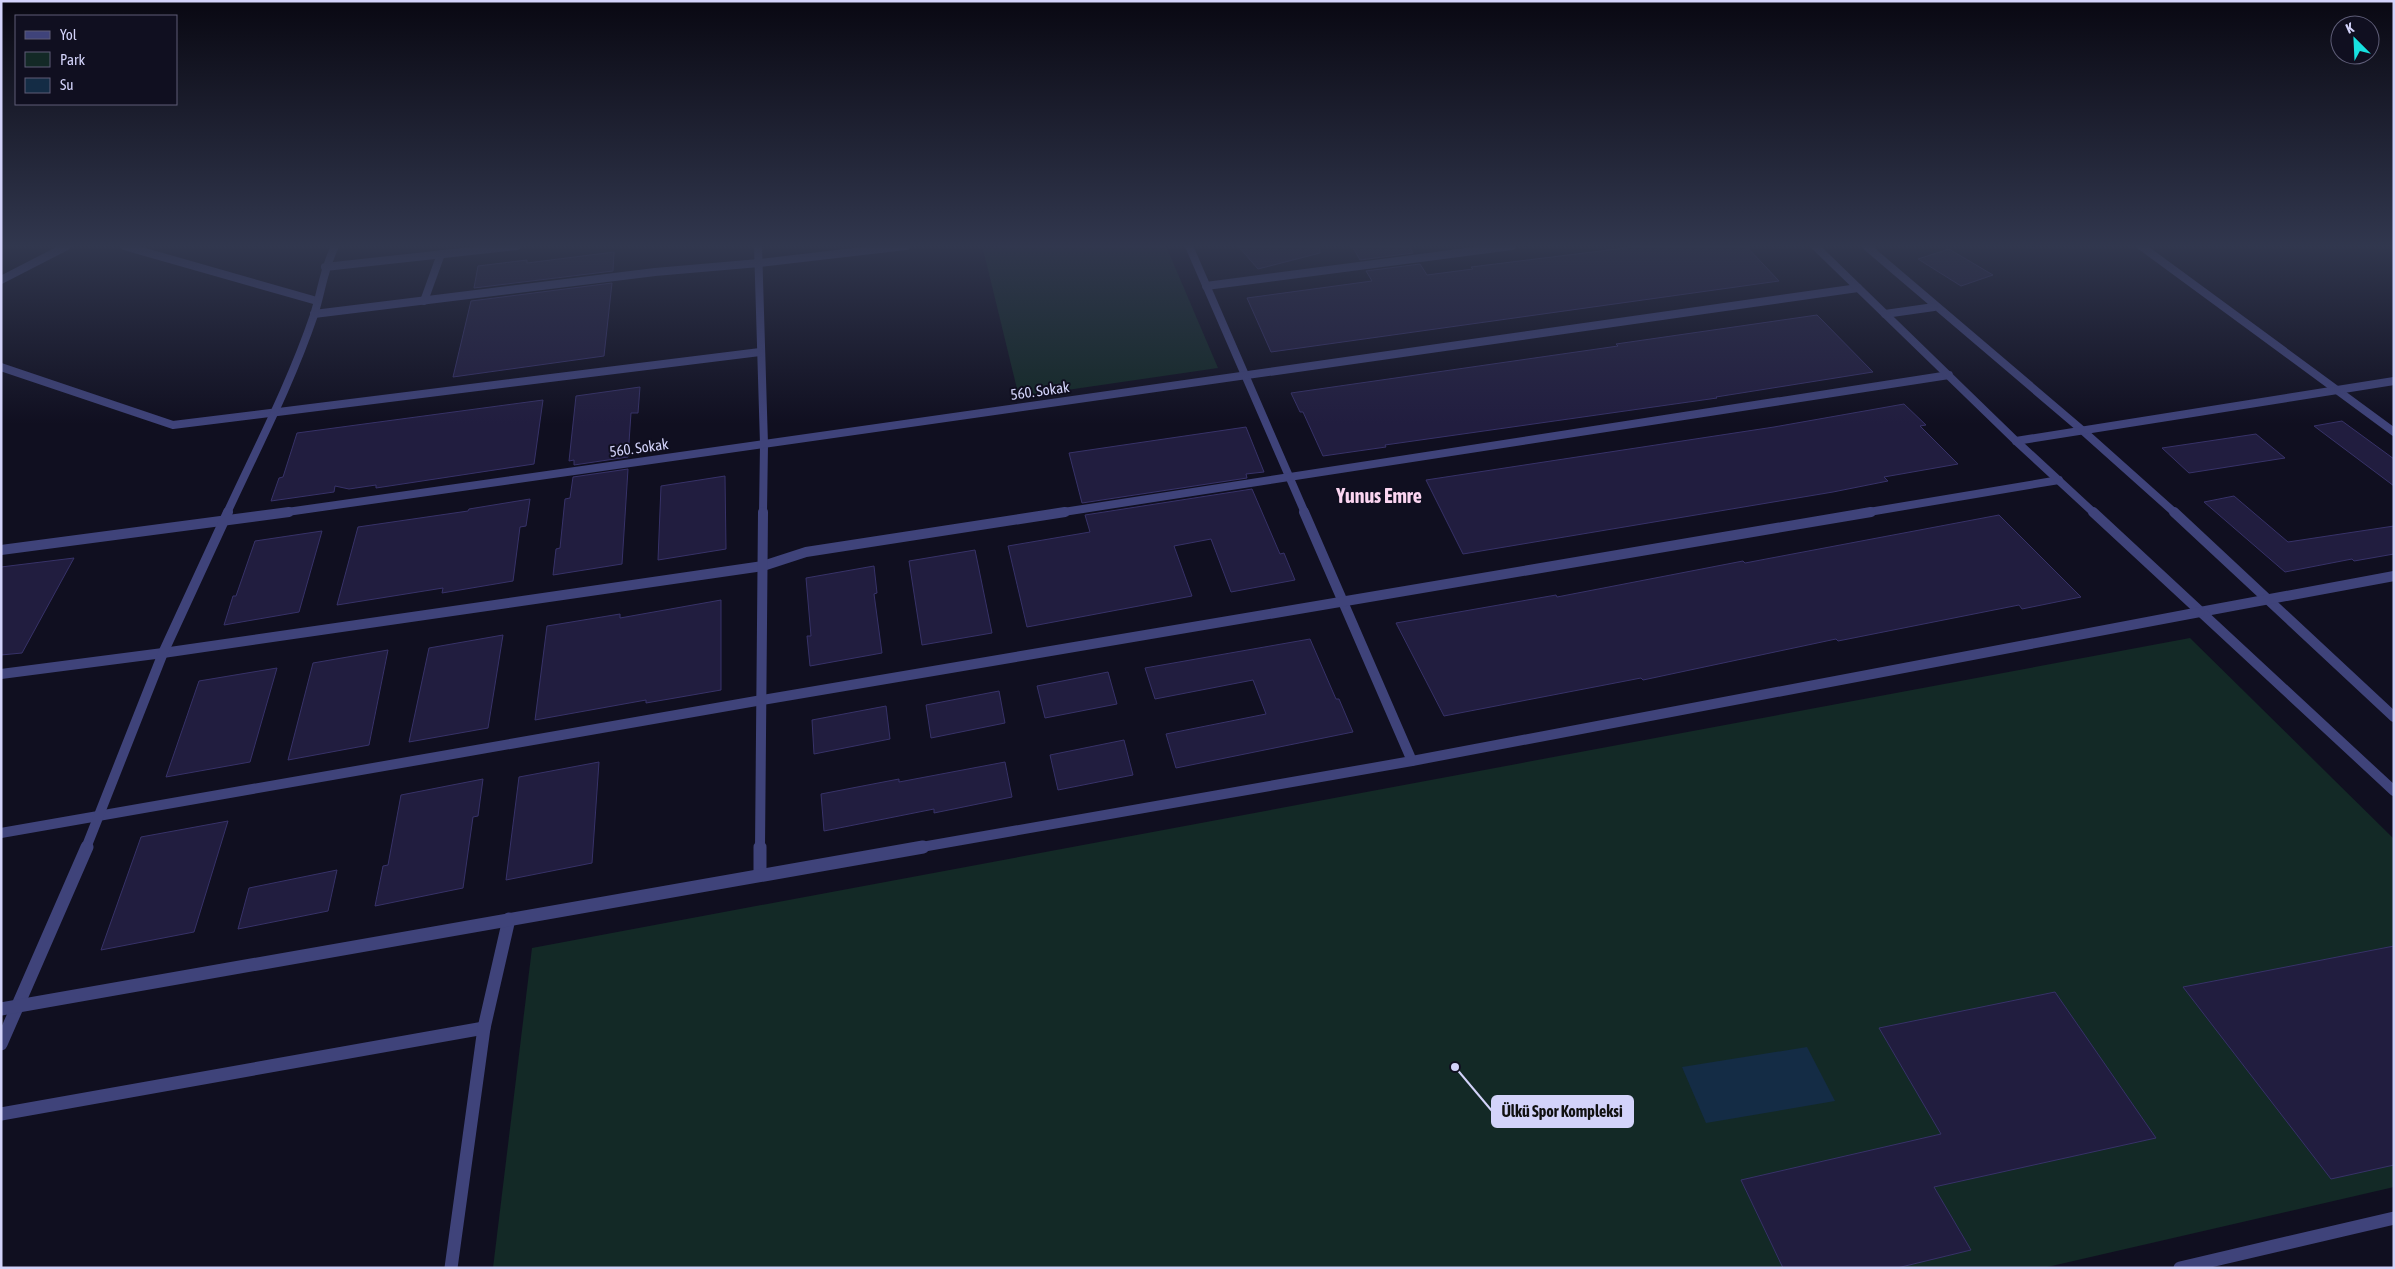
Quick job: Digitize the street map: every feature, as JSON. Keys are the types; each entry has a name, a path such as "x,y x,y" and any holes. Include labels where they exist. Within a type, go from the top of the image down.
{"street":[{"path":"1,1044 100,817 164,653 274,412 316,305"},
{"path":"314,314 388,305"},
{"path":"759,305 764,444 760,875"},
{"path":"1214,305 1412,761"},
{"name":"560. Sokak","path":"1,550 225,521 1738,305"},
{"path":"1876,305 2016,440 2394,791"},
{"path":"2223,305 2394,432"},
{"path":"1885,314 1934,307 2082,430 2269,599 2394,717"},
{"path":"1,366 173,425 760,352"},
{"path":"1,674 164,653 763,566 806,552 1949,375"},
{"path":"2016,440 2394,381"},
{"path":"1,833 762,700 2059,480"},
{"path":"1,1009 1412,761 2394,576"},
{"path":"451,1268 484,1028 509,920"},
{"path":"1,1114 484,1028"},
{"path":"2180,1268 2394,1218"}],"green space":[{"path":"997,305 1191,305 1218,368 1019,397"},
{"path":"2190,638 2394,839 2394,1187 2043,1268 493,1268 532,948"}],"water":[{"path":"1807,1047 1835,1101 1706,1123 1682,1067"}],"building":[{"path":"470,305 610,305 604,356 453,377"},
{"path":"1250,305 1606,305 1271,352"},
{"path":"1817,315 1873,372 1717,398 1385,445 1386,447 1323,456 1303,412 1300,412 1291,393 1618,346 1616,344"},
{"path":"640,387 638,413 631,413 628,457 574,465 574,460 569,461 576,396"},
{"path":"543,400 534,464 376,488 376,485 349,489 335,486 334,492 271,501 279,478 283,477 297,433"},
{"path":"1904,404 1926,425 1920,426 1958,464 1884,477 1888,481 1833,492 1463,554 1426,480 1774,427"},
{"path":"2342,421 2394,459 2394,486 2314,426"},
{"path":"1246,427 1264,472 1246,474 1247,478 1082,503 1069,453"},
{"path":"2256,434 2285,458 2189,473 2162,448"},
{"path":"628,469 622,564 553,575 556,549 560,548 565,499 570,498 573,477"},
{"path":"725,476 726,549 658,560 661,486"},
{"path":"1252,489 1280,554 1284,553 1295,580 1231,592 1211,539 1174,546 1192,596 1027,627 1008,546 1090,532 1085,515"},
{"path":"2234,496 2288,542 2394,526 2394,554 2354,561 2352,559 2285,572 2204,502"},
{"path":"530,499 526,526 520,527 513,581 442,593 443,588 337,605 358,527 468,511 469,509"},
{"path":"1999,515 2081,597 2022,609 2019,605 1838,641 1836,639 1643,680 1641,678 1444,716 1396,623 1556,595 1557,597"},
{"path":"322,531 299,612 224,625 233,596 236,596 255,541"},
{"path":"975,550 992,633 922,645 909,561"},
{"path":"74,558 22,653 1,655 1,567"},
{"path":"874,566 877,593 874,594 882,653 810,666 807,636 811,636 806,578"},
{"path":"721,600 721,690 646,703 646,700 535,720 547,626 620,614 620,618"},
{"path":"503,635 488,728 409,742 429,648"},
{"path":"1310,639 1336,699 1339,699 1353,732 1176,768 1166,734 1266,714 1253,680 1155,699 1145,668"},
{"path":"388,650 369,745 288,760 313,663"},
{"path":"277,668 250,762 166,777 199,681"},
{"path":"1108,672 1117,704 1045,718 1037,686"},
{"path":"999,691 1005,723 931,738 926,705"},
{"path":"886,706 890,739 814,754 812,720"},
{"path":"1124,740 1133,775 1058,790 1050,755"},
{"path":"599,762 592,863 506,880 519,777"},
{"path":"1005,762 1012,797 934,813 934,809 824,831 821,794 899,779 899,782"},
{"path":"483,779 478,816 473,817 463,888 375,906 383,866 388,865 401,795"},
{"path":"228,821 194,932 101,950 141,837"},
{"path":"337,870 328,911 238,929 249,888"},
{"path":"2394,946 2394,1165 2331,1179 2183,987"},
{"path":"2055,992 2156,1138 1934,1187 1971,1250 1897,1268 1783,1268 1741,1180 1941,1134 1879,1028"}],"place":[{"name":"Ülkü Spor Kompleksi","path":"1455,1067"}],"district":[{"name":"Yunus Emre","path":"1379,496"}]}
